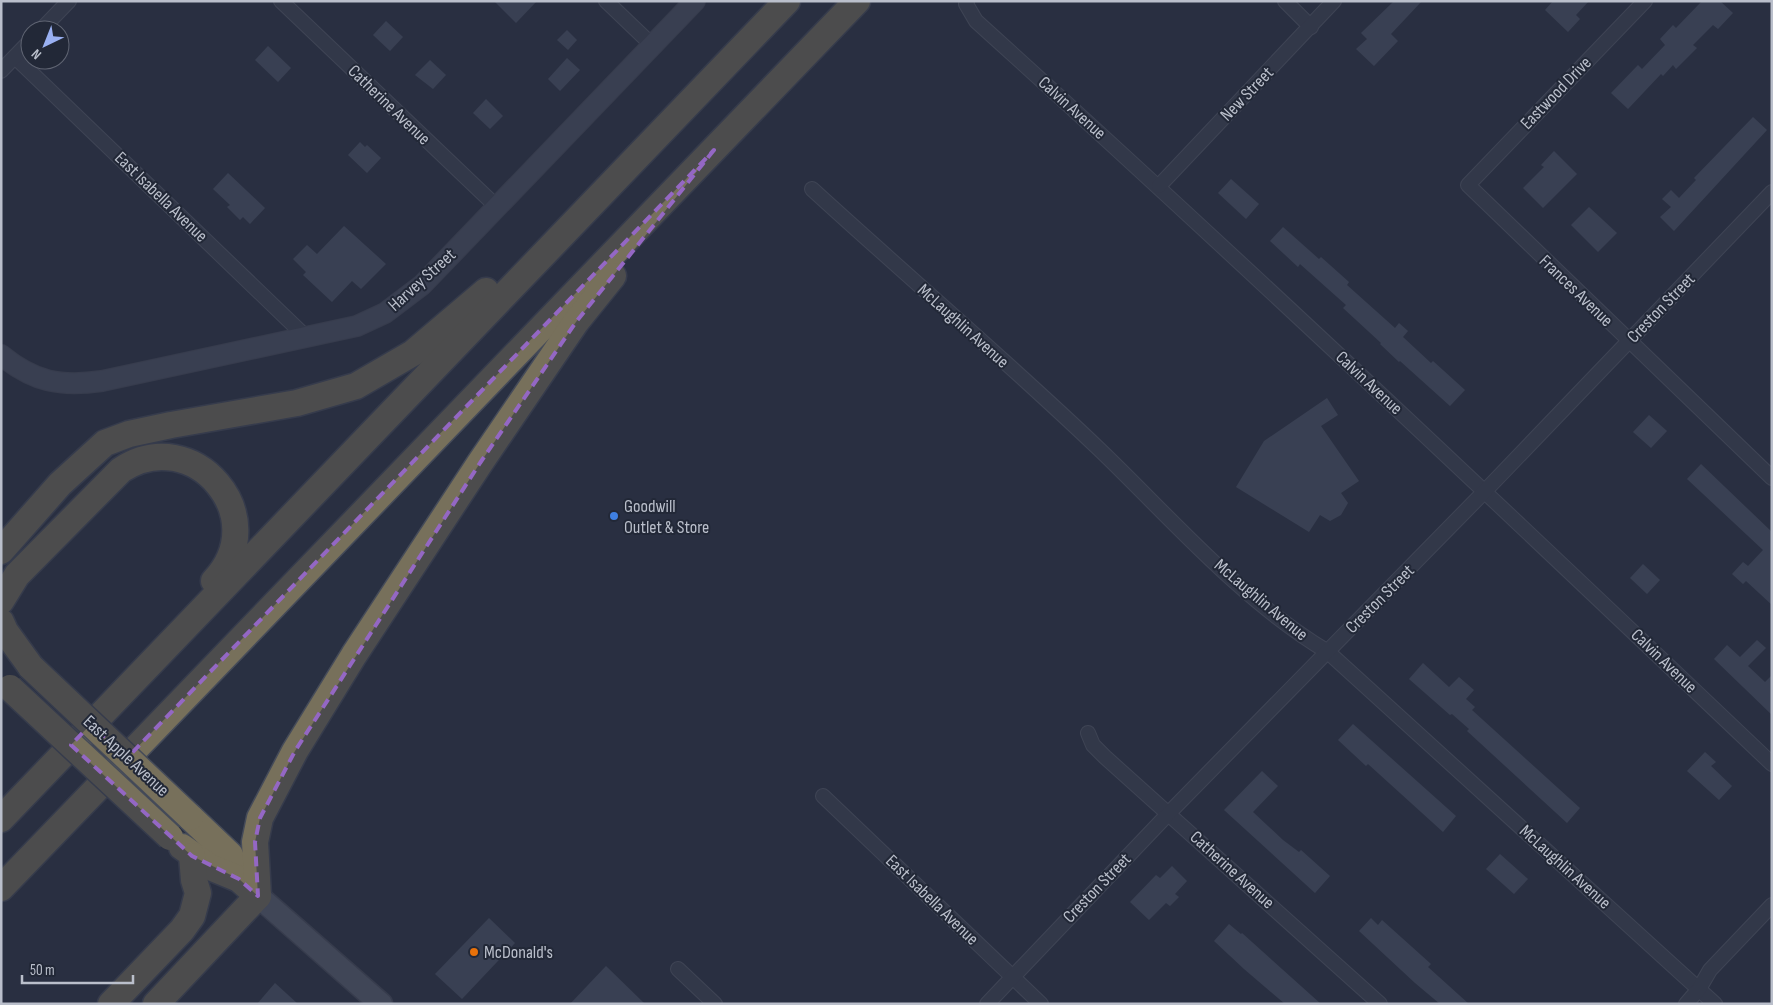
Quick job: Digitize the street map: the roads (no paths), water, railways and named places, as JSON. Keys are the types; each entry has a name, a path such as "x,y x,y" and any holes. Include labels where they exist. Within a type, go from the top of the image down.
{"highway":[{"path":"1,819 787,1"},
{"path":"1,888 857,1"},
{"path":"1,551 60,484 105,442 129,434 171,425 297,403 356,386 413,353 475,301 612,167 678,115"},
{"path":"156,1004 258,896 255,842 260,818 294,751 354,655 576,322 714,150"},
{"path":"1,601 17,575 129,464 142,458 177,459 198,465 223,490 234,514 235,538 230,557 222,572 155,642 118,696"},
{"path":"1,622 5,631 31,667"},
{"name":"East Apple Avenue","path":"1,642 31,667 230,855 240,878 258,896"},
{"name":"East Apple Avenue","path":"5,684 192,856 210,867 240,878"},
{"path":"1,906 55,849 75,812"},
{"path":"111,1004 182,930 192,916 198,893 194,880 192,856"}],"main road":[{"name":"East Apple Avenue","path":"258,896 381,1004"}],"street":[{"path":"51,20 69,1"},
{"name":"Catherine Avenue","path":"281,1 498,208"},
{"path":"606,1 652,45"},
{"name":"Harvey Street","path":"1,355 20,369 54,383 74,385 102,381 307,338 357,326 385,313 422,285 695,1"},
{"path":"1285,1 1311,27"},
{"name":"New Street","path":"1159,186 1334,1"},
{"name":"Eastwood Drive","path":"1468,185 1645,1"},
{"name":"Calvin Avenue","path":"967,2 976,21 1159,186 1485,491 1772,764"},
{"path":"1,71 20,52"},
{"name":"East Isabella Avenue","path":"15,57 307,338"},
{"name":"Frances Avenue","path":"1468,185 1772,478"},
{"name":"McLaughlin Avenue","path":"812,189 1098,448 1215,562 1297,633 1328,652 1715,1004"},
{"name":"Creston Street","path":"987,1004 1169,813 1485,491 1772,192"},
{"name":"Catherine Avenue","path":"1088,732 1093,745 1380,1004"},
{"name":"East Isabella Avenue","path":"823,796 1041,1004"},
{"path":"1686,1004 1699,989 1710,970 1772,906"},
{"path":"678,969 715,1004"}],"place":[{"name":"Goodwill Outlet & Store","path":"614,516"},
{"name":"McDonald's","path":"474,952"}]}
